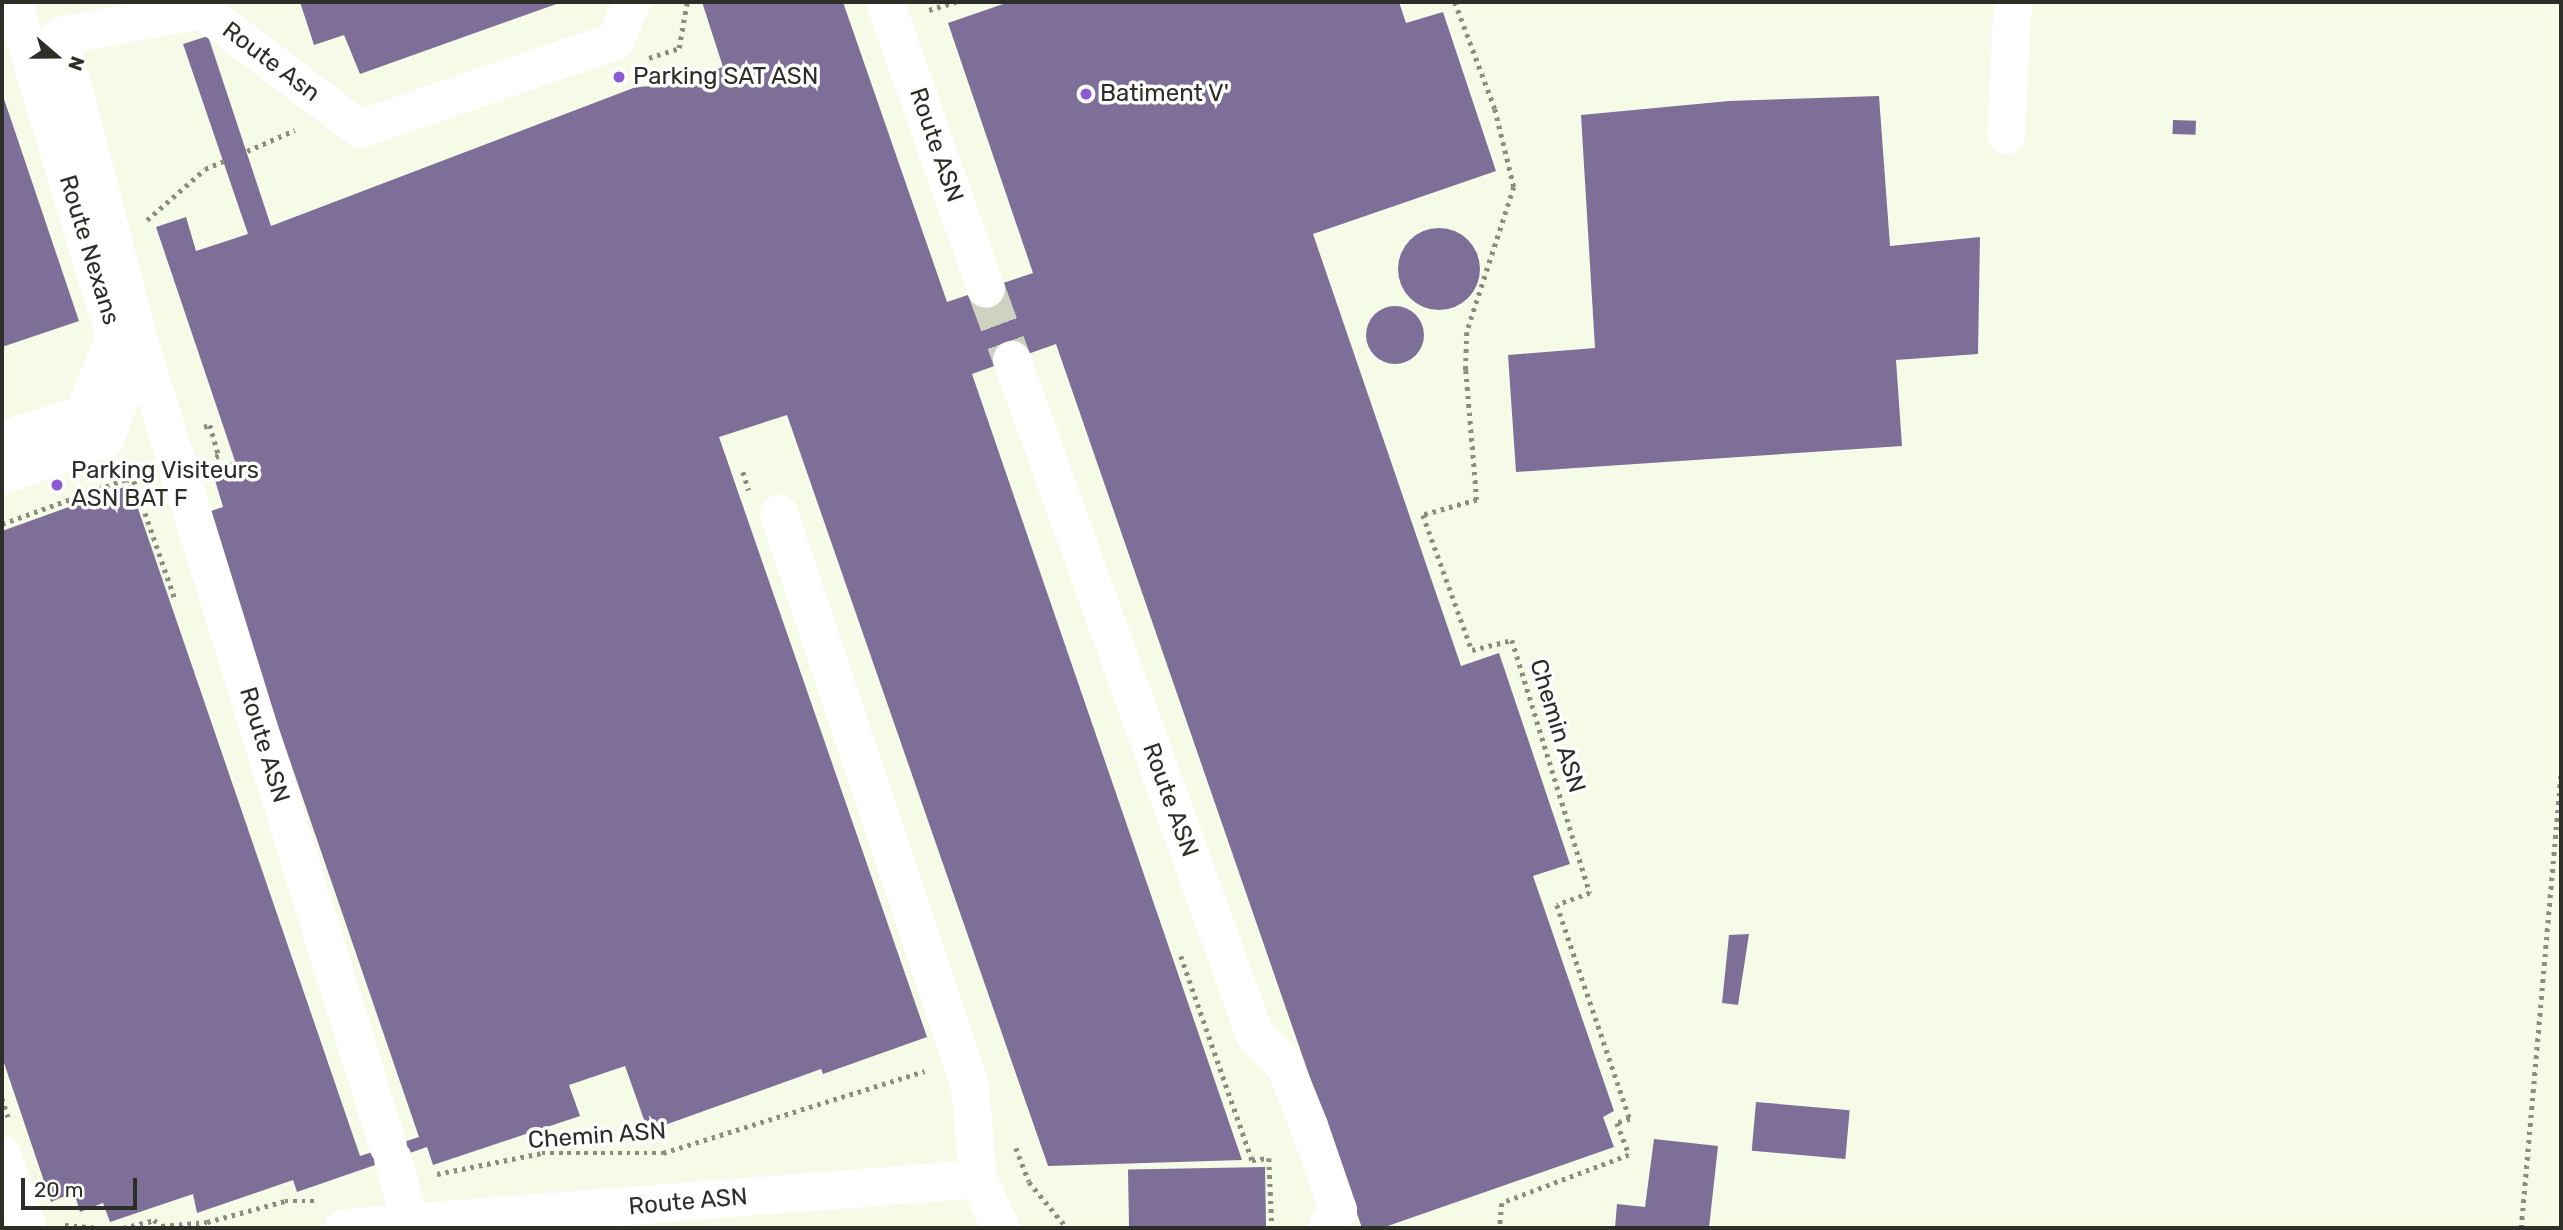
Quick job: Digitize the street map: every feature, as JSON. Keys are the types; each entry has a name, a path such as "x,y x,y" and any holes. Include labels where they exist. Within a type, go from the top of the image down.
{"lane":[{"name":"Route Nexans","path":"2,440 83,415 115,337 14,2"},
{"name":"Route Asn","path":"140,344 60,36 202,10 360,128 615,41 632,2"},
{"name":"Route ASN","path":"885,2 986,289"},
{"path":"2006,135 2013,2"},
{"path":"2,476 106,438 140,344"},
{"name":"Route ASN","path":"140,344 411,1224 978,1179"},
{"name":"Route ASN","path":"1012,360 1255,1035 1284,1064 1309,1126 1338,1210 1327,1228"},
{"path":"779,514 970,1086 978,1179 1000,1228"},
{"path":"2,1155 28,1228"},
{"path":"332,1214 411,1224"}],"path":[{"path":"679,48 687,2"},
{"path":"1420,2 1426,2"},
{"name":"Chemin ASN","path":"1455,2 1495,109 1514,187 1466,332 1476,500 1423,514 1472,650 1512,639 1590,893 1557,905 1630,1119 1617,1123 1629,1155 1502,1203 1500,1228"},
{"path":"2521,1228 2561,774"},
{"name":"Chemin ASN","path":"393,1163 542,1153 663,1153 940,1068 970,1086"},
{"path":"1016,1146 1029,1182 1068,1228"},
{"path":"123,1228 154,1220 162,1226 207,1222 285,1201 332,1214"}],"building":[{"path":"300,2 562,2 360,74 344,35 314,45"},
{"path":"702,2 843,2 947,302 1033,273 948,23 1009,2 1399,2 1406,23 1443,12 1496,171 1313,234 1461,666 1499,653 1570,864 1533,876 1614,1111 1603,1117 1614,1147 1382,1228 1362,1228 1056,344 972,374 1242,1160 1048,1166 787,415 719,437 927,1037 823,1074 821,1069 648,1131 625,1066 569,1085 580,1116 433,1165 427,1147 297,1192 293,1180 197,1213 193,1194 110,1222 103,1203 80,1212 74,1192 51,1202 2,1057 2,531 130,485 360,1156 419,1137 205,513 223,507 212,470 235,461 156,227 186,217 196,251 248,234 183,44 208,36 271,226 636,87 670,85 723,67"},
{"path":"2,93 79,321 2,347"},
{"path":"1879,96 1890,246 1980,237 1978,354 1896,360 1902,446 1516,472 1508,355 1595,348 1581,115 1729,101"},
{"path":"2173,120 2196,121 2195,135 2173,134"},
{"path":"1439,228 1455,232 1468,240 1476,253 1480,269 1476,285 1468,298 1455,306 1439,310 1423,306 1410,298 1402,285 1398,269 1402,253 1410,240 1423,232"},
{"path":"1395,306 1406,308 1419,319 1424,335 1422,346 1411,359 1395,364 1384,362 1371,351 1366,335 1368,324 1379,311"},
{"path":"1749,934 1738,1005 1722,1003 1729,935"},
{"path":"1756,1102 1850,1110 1845,1159 1752,1151"},
{"path":"1654,1139 1718,1146 1709,1228 1615,1228 1617,1204 1645,1207"},
{"path":"1265,1167 1266,1228 1129,1228 1128,1169"}],"tunnel":[{"path":"986,289 1012,360"}],"place":[{"name":"Parking SAT ASN","path":"619,77"},
{"name":"Batiment V'","path":"1086,94"},
{"name":"Parking Visiteurs ASN BAT F","path":"57,485"}]}
